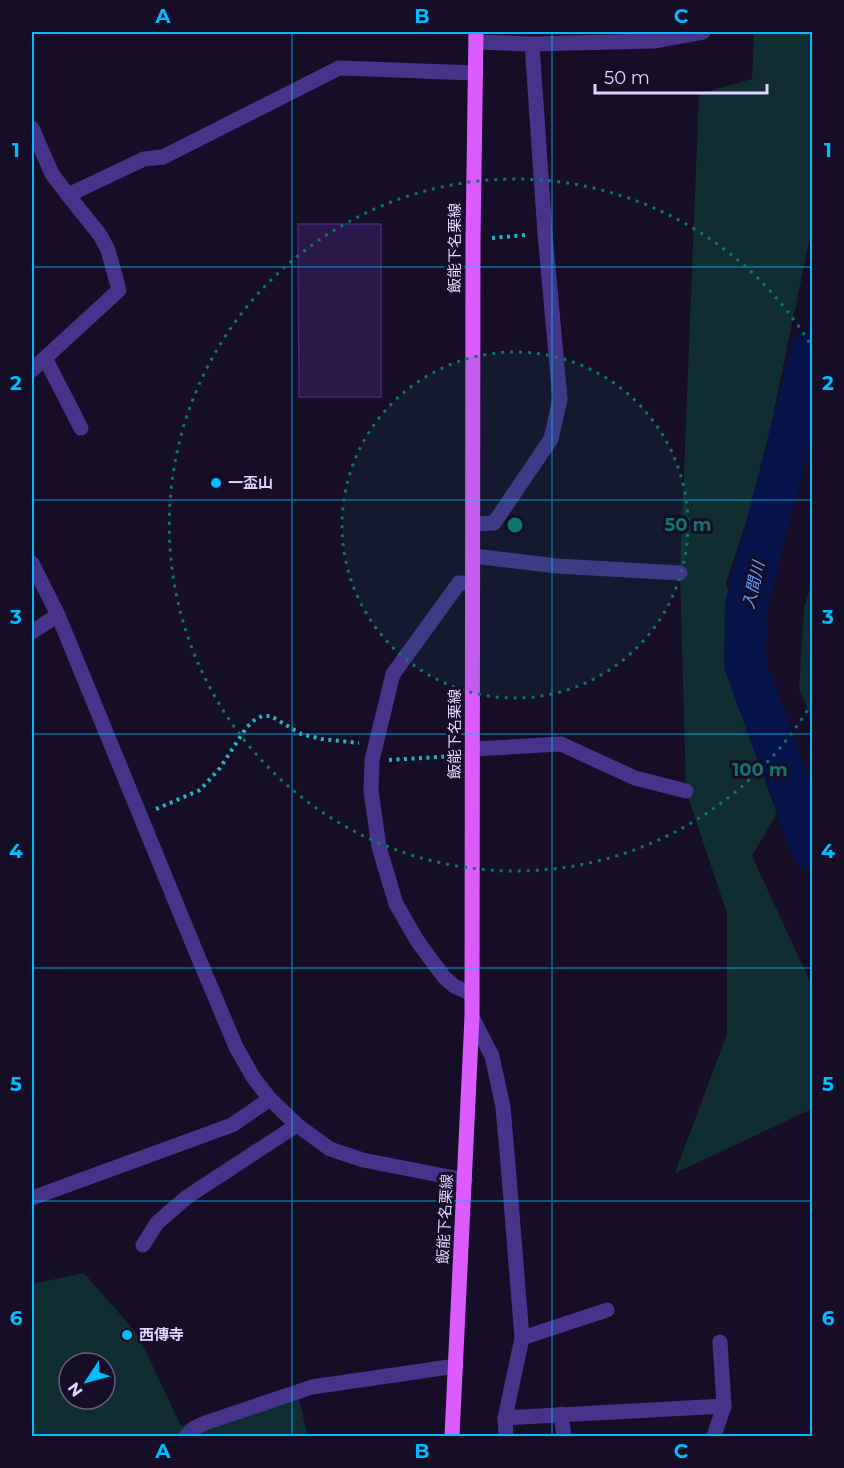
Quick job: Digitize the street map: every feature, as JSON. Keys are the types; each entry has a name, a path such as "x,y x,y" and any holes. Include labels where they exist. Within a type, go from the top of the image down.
{"main road":[{"name":"飯能下名栗線","path":"452,1437 472,1017 473,239 476,37"}],"street":[{"path":"476,37 531,44 654,41 703,32"},
{"path":"473,524 494,523 551,439 560,399 531,44"},
{"path":"68,195 144,159 163,157 339,68 476,73"},
{"path":"32,128 51,174 100,235 108,250 119,290 32,370"},
{"path":"45,358 81,428"},
{"path":"473,556 557,566 680,573"},
{"path":"32,563 58,615 236,1047 253,1077 270,1099 297,1125 330,1149 363,1160 465,1180"},
{"path":"472,994 454,986 444,977 418,942 396,904 379,847 371,791 375,744 393,674 459,583 473,582"},
{"path":"32,632 58,615"},
{"path":"473,752 561,744 635,778 686,790"},
{"path":"472,1017 492,1056 503,1107 522,1338 506,1418 506,1437"},
{"path":"32,1198 232,1125 270,1099"},
{"path":"143,1245 157,1223 187,1197 297,1125"},
{"path":"522,1338 607,1310"},
{"path":"714,1437 724,1406 720,1342"},
{"path":"186,1437 194,1428 205,1423 312,1387 456,1366"},
{"path":"506,1418 724,1406"},
{"path":"561,1414 564,1437"}],"path":[{"path":"473,239 545,234"},
{"path":"141,816 200,790 220,768 246,728 262,716 271,716 302,734 322,739 375,744"},
{"path":"372,760 473,752"}],"green space":[{"path":"754,32 812,32 812,227 759,483 726,583 782,804 752,856 812,986 812,1109 675,1173 727,1034 727,913 686,791 680,573 699,94 752,79"},
{"path":"812,583 812,719 799,689 804,607"},
{"path":"84,1273 138,1335 181,1426 296,1388 308,1436 32,1436 32,1284"}],"building":[{"path":"298,224 381,224 381,397 299,397"}],"waterway":[{"name":"入間川","path":"812,351 746,606 745,664 812,849"}],"place":[{"name":"一盃山","path":"216,483"},
{"name":"西傳寺","path":"127,1335"}]}
